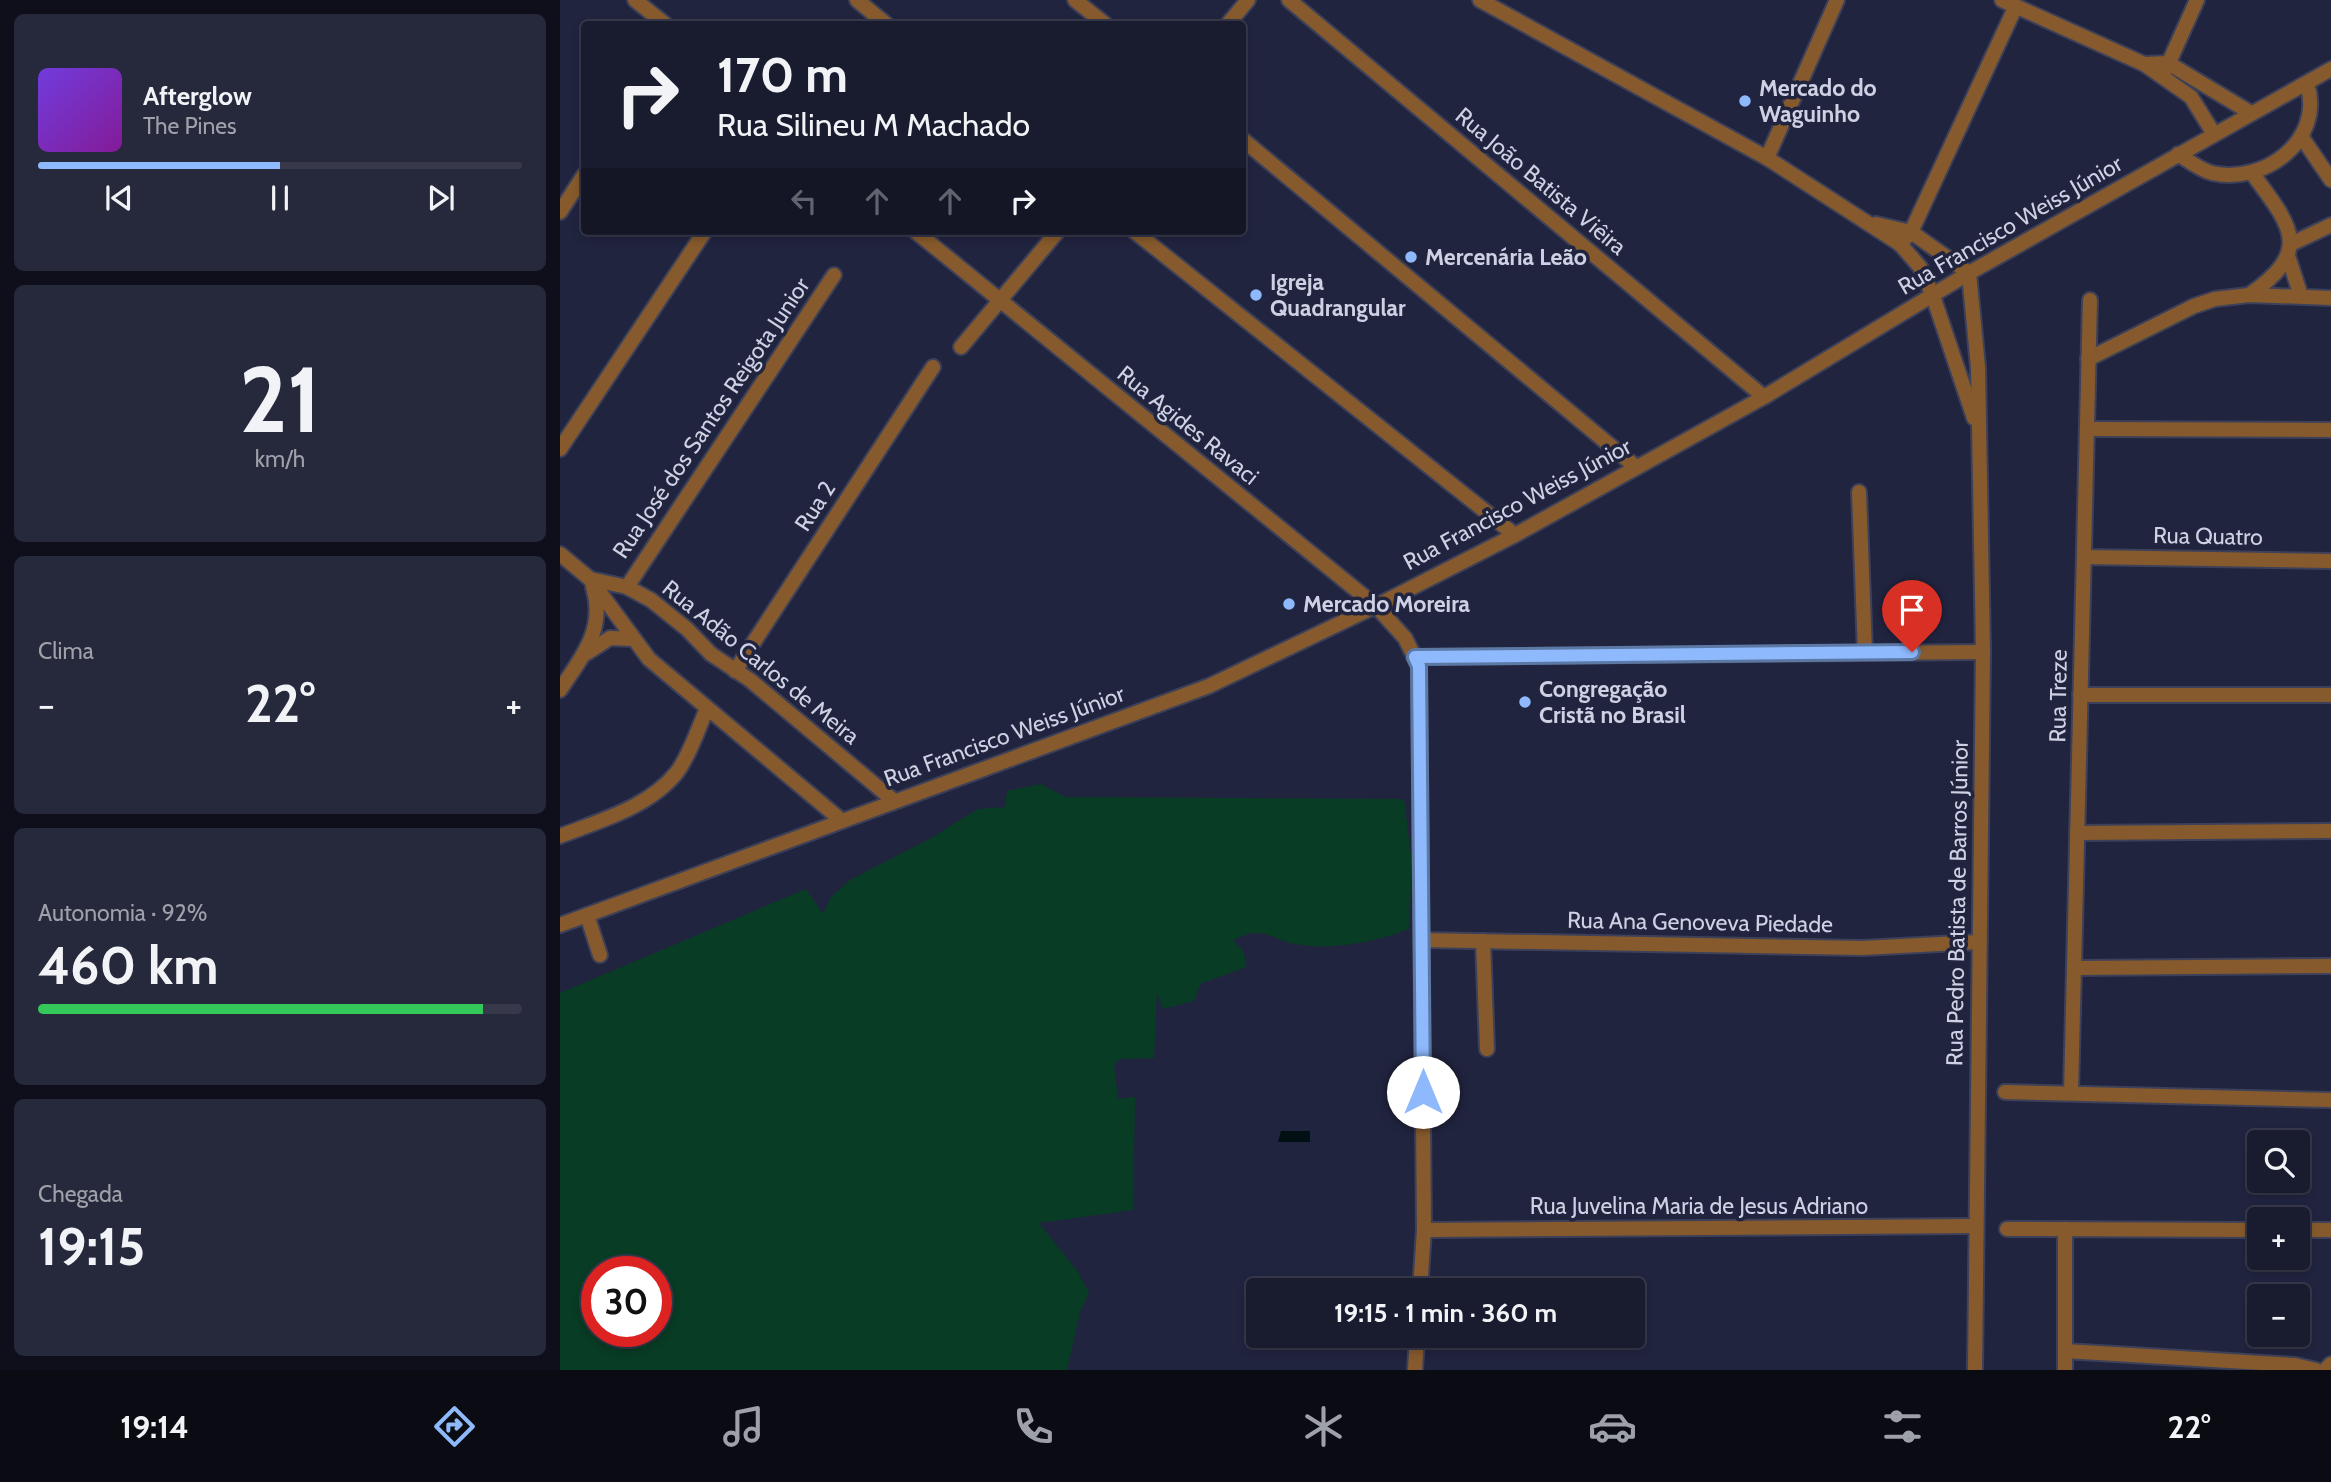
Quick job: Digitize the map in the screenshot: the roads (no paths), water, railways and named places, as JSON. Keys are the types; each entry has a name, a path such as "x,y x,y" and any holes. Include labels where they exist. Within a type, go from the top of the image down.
{"street":[{"path":"635,0 661,21"},
{"path":"857,0 882,21"},
{"path":"1075,0 1101,21"},
{"path":"1230,21 1248,0"},
{"name":"Rua João Batista Viêira","path":"1289,0 1764,397"},
{"path":"1480,0 1767,159 1871,223 1911,232 1969,273"},
{"path":"1767,159 1838,0"},
{"path":"2002,0 2144,64 2191,97 2214,134"},
{"path":"2162,77 2197,0"},
{"path":"1900,244 1911,232 2015,8"},
{"path":"2144,64 2168,63 2251,113"},
{"name":"Rua Francisco Weiss Júnior","path":"560,925 893,800 1209,686 1376,606 1515,535 1764,397 1969,273 2331,69"},
{"path":"2178,155 2209,172 2252,173 2276,162 2294,148 2308,124 2312,100 2307,84"},
{"path":"2301,136 2331,180"},
{"path":"1246,142 1636,467"},
{"path":"2252,173 2283,216 2301,296"},
{"path":"560,212 581,180"},
{"name":"Rua Pedro Batista de Barros Júnior","path":"1871,223 1900,244 1920,267 1933,296 1979,436"},
{"path":"2249,295 2274,276 2290,250 2331,225"},
{"path":"560,449 702,235"},
{"name":"Rua Agides Ravaci","path":"920,235 1376,606 1405,638 1417,662"},
{"path":"961,346 1055,235"},
{"path":"1139,235 1515,535"},
{"name":"Rua Pedro Batista de Barros Júnior","path":"1969,273 1978,367 1983,652 1975,1370"},
{"name":"Rua José dos Santos Reigota Junior","path":"626,587 834,275"},
{"path":"2088,359 2194,306 2214,299 2249,295 2331,298"},
{"name":"Rua Treze","path":"2071,1093 2090,300"},
{"name":"Rua 2","path":"735,671 933,367"},
{"path":"2087,429 2331,430"},
{"path":"1859,492 1865,653"},
{"name":"Rua Adão Carlos de Meira","path":"560,554 590,579 649,659 841,820"},
{"name":"Rua Quatro","path":"2084,557 2331,561"},
{"path":"560,690 583,656 598,619 590,579"},
{"name":"Rua Adão Carlos de Meira","path":"590,579 626,587 651,600 687,629 710,654 735,671 893,800"},
{"path":"583,656 599,642 610,638 634,639"},
{"path":"1421,1278 1424,1230 1417,662 1983,652"},
{"path":"2080,695 2331,695"},
{"path":"560,836 632,806 664,785 678,772 707,709"},
{"path":"2077,833 2331,831"},
{"path":"587,915 600,955"},
{"name":"Rua Ana Genoveva Piedade","path":"1421,940 1861,948 1978,943"},
{"path":"1483,941 1487,1049"},
{"path":"2074,968 2331,966"},
{"path":"2005,1092 2331,1100"},
{"name":"Rua Juvelina Maria de Jesus Adriano","path":"1424,1230 1975,1226"},
{"path":"2065,1229 2065,1370"},
{"path":"2007,1230 2247,1230"},
{"path":"2310,1230 2331,1230"},
{"path":"1415,1370 1416,1348"},
{"path":"2065,1351 2295,1365 2316,1370"},
{"path":"2325,1370 2331,1364"}],"place":[{"name":"Mercado do Waguinho","path":"1745,101"},
{"name":"Mercenária Leão","path":"1411,257"},
{"name":"Igreja Quadrangular","path":"1256,295"},
{"name":"Mercado Moreira","path":"1289,604"},
{"name":"Congregação Cristã no Brasil","path":"1525,702"}]}
